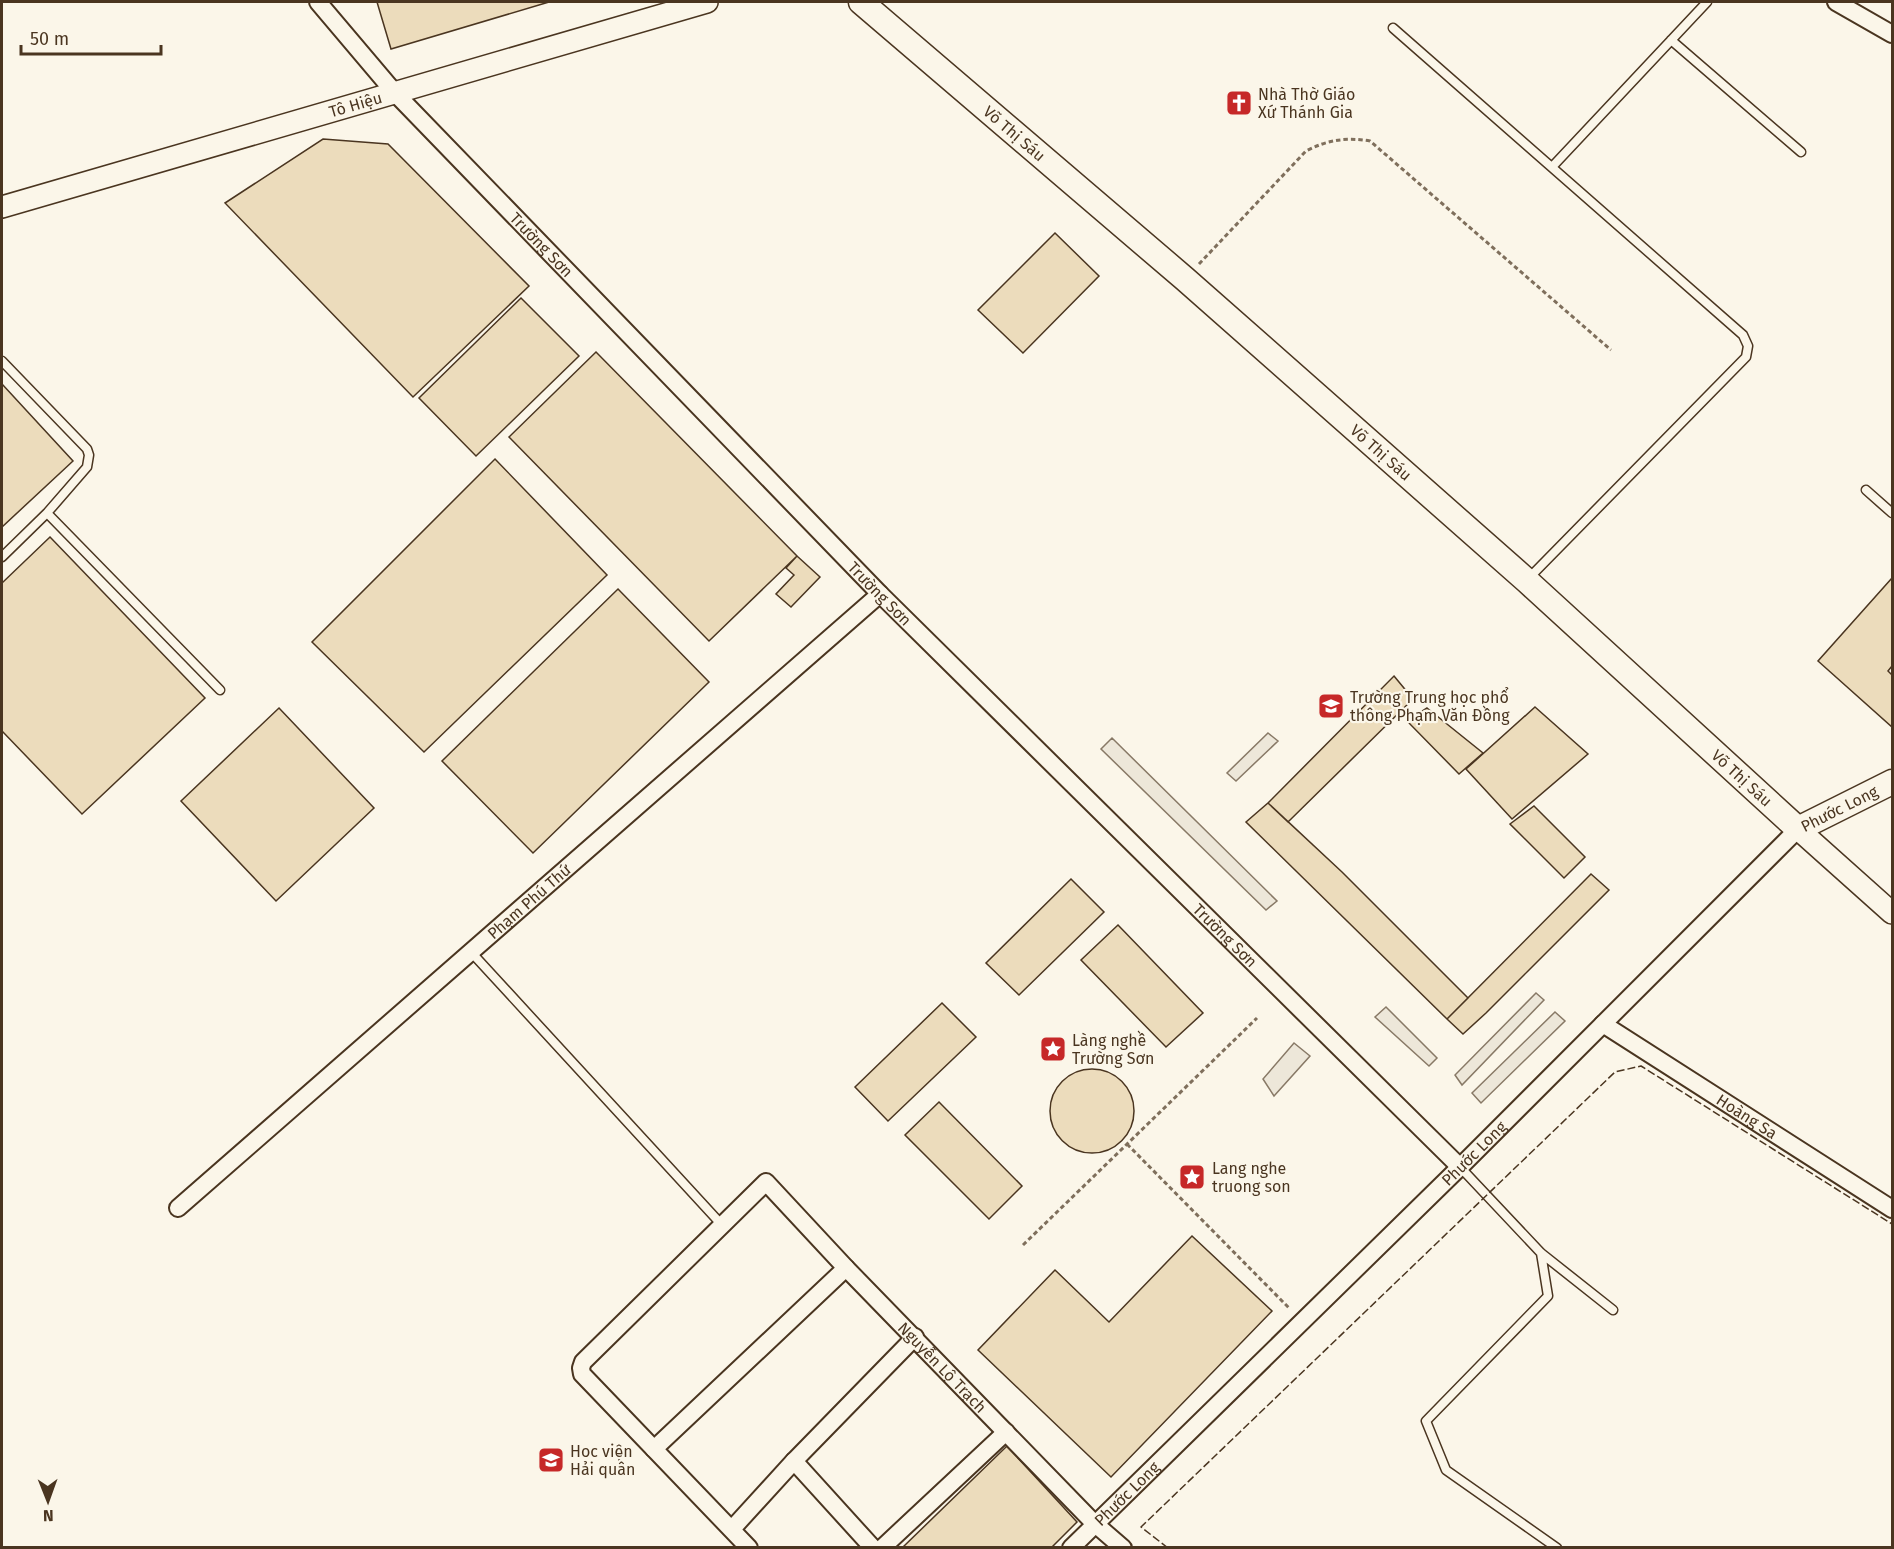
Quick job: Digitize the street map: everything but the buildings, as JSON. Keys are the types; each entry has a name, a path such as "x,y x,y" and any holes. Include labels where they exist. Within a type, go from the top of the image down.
{"main road":[{"name":"Võ Thị Sáu","path":"861,2 1185,279 1527,580 1798,829"},
{"name":"Phước Long","path":"1798,829 1893,782"}],"street":[{"name":"Trường Sơn","path":"318,2 395,93 880,594 1460,1167"},
{"name":"Tô Hiệu","path":"2,207 707,2"},
{"path":"1836,2 1893,34"},
{"name":"Phạm Phú Thứ","path":"178,1208 880,594"},
{"name":"Võ Thị Sáu","path":"1798,829 1893,913"},
{"name":"Phước Long","path":"1071,1548 1460,1167 1798,829"},
{"name":"Hoàng Sa","path":"1603,1024 1893,1209"},
{"name":"Nguyễn Lộ Trạch","path":"722,1225 766,1182 846,1268 1094,1523 1123,1548"},
{"path":"722,1225 583,1362 581,1368 582,1374 749,1548"},
{"path":"654,1449 846,1268"},
{"path":"732,1529 794,1461 915,1337"},
{"path":"882,1548 1006,1432"},
{"path":"794,1461 873,1548"}],"lane":[{"path":"1552,167 1707,2"},
{"path":"1393,28 1743,335 1749,346 1746,357 1527,580"},
{"path":"1671,40 1801,152"},
{"path":"2,361 87,448 89,455 87,467 47,513 2,557"},
{"path":"1866,490 1893,513"},
{"path":"47,513 220,690"},
{"path":"471,952 722,1225"},
{"path":"1460,1167 1541,1253 1612,1310"},
{"path":"1541,1253 1548,1296 1426,1420 1446,1470 1557,1548"}],"path":[{"path":"1185,279 1306,151 1321,143 1354,138 1370,141 1611,350"},
{"path":"1023,1245 1257,1018"},
{"path":"1127,1144 1302,1320"}],"shaded area":[{"path":"1268,733 1278,741 1236,781 1227,773"},
{"path":"1112,738 1277,901 1266,910 1101,749"},
{"path":"1536,993 1544,1000 1462,1085 1455,1075"},
{"path":"1386,1007 1437,1058 1429,1066 1375,1017"},
{"path":"1555,1012 1565,1021 1481,1103 1472,1093"},
{"path":"1294,1043 1310,1056 1274,1096 1263,1079"}],"fence":[{"path":"1168,1548 1141,1527 1615,1072 1641,1066 1892,1224"}],"place":[{"name":"Nhà Thờ Giáo Xứ Thánh Gia","path":"1239,103"},
{"name":"Trường Trung học phổ thông Phạm Văn Đồng","path":"1331,706"},
{"name":"Làng nghề Trường Sơn","path":"1053,1049"},
{"name":"Lang nghe truong son","path":"1192,1177"},
{"name":"Học viện Hải quân","path":"551,1460"}]}
